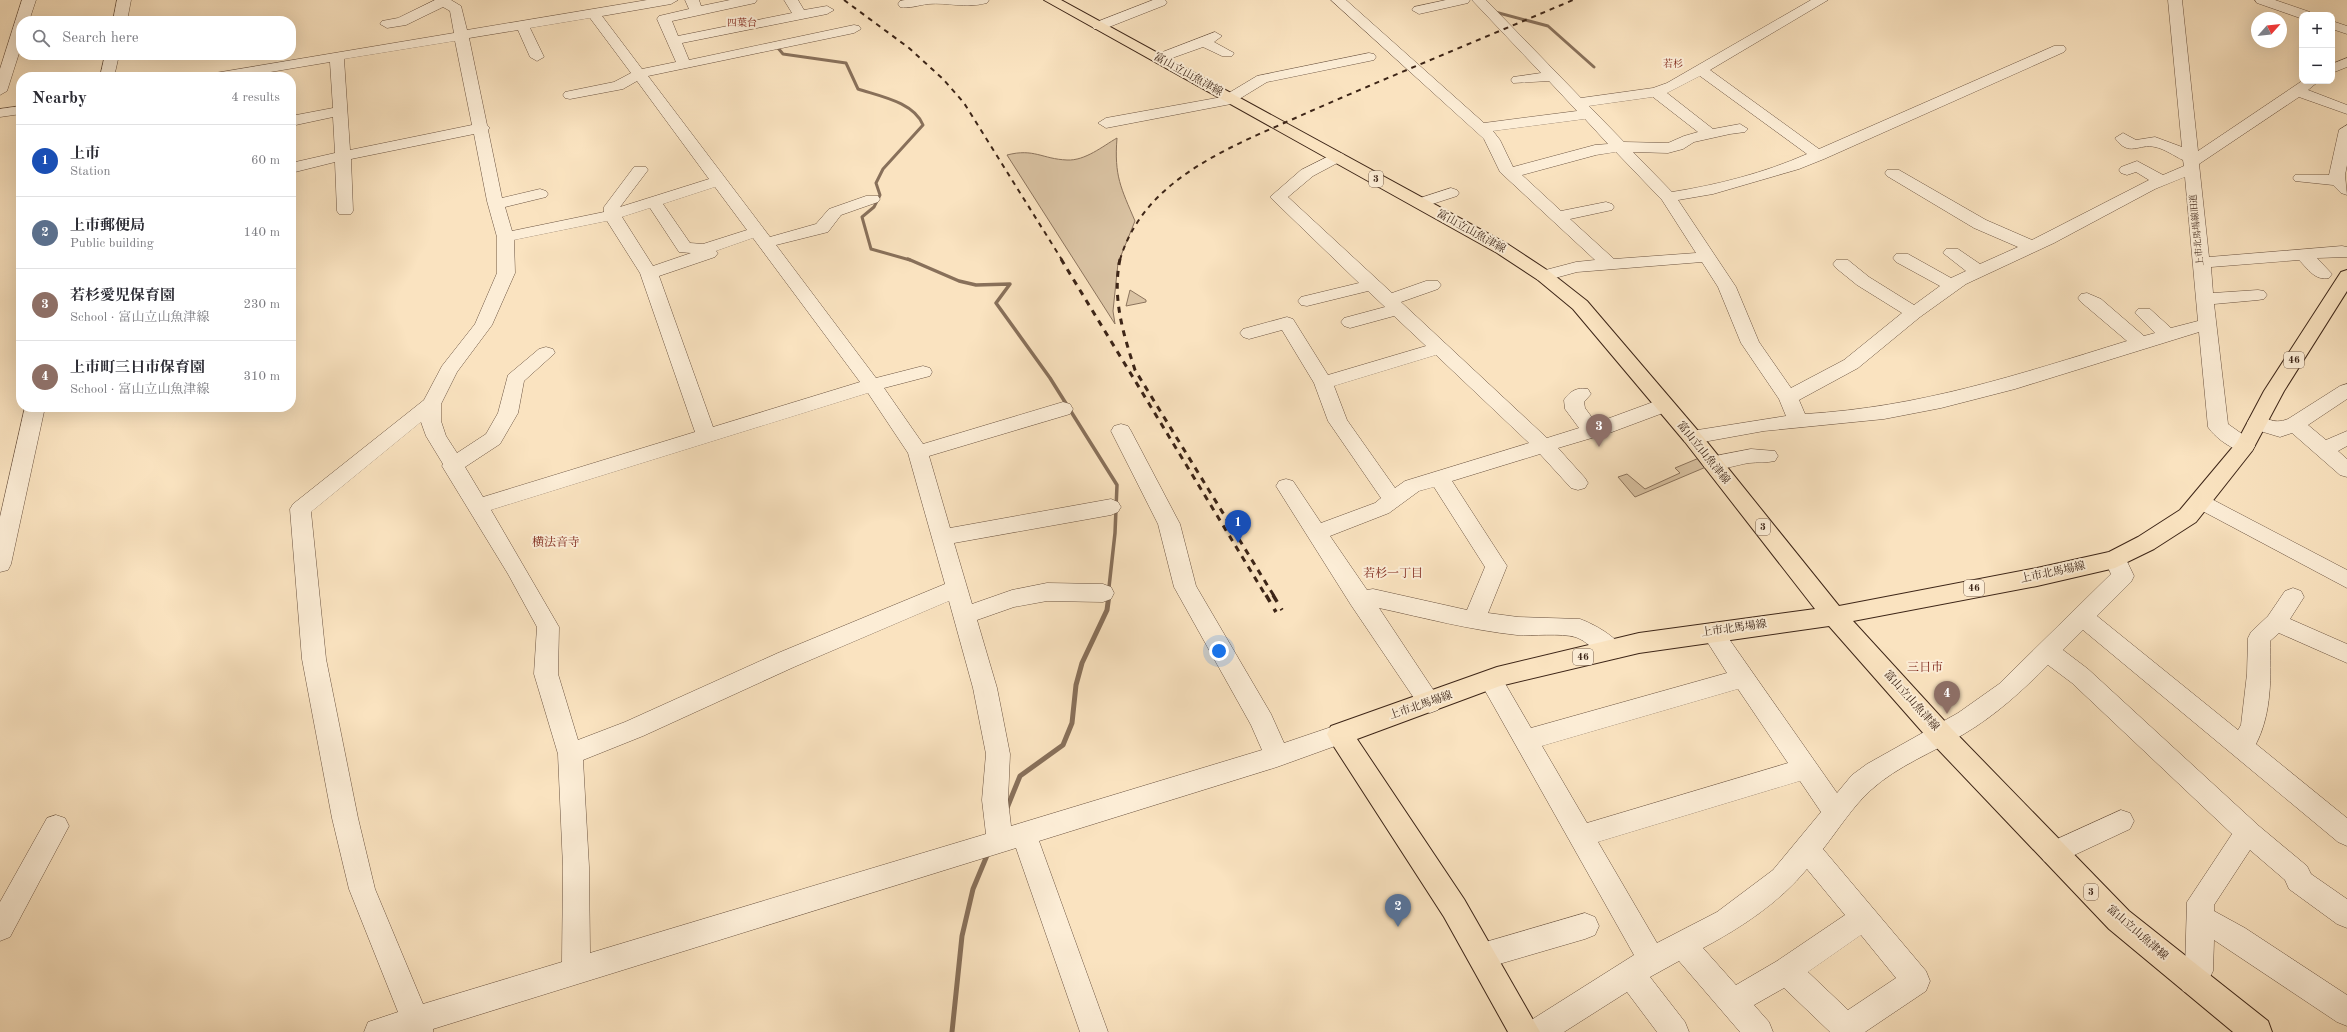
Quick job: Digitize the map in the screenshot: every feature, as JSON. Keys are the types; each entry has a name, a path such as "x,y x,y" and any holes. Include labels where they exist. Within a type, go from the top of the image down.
{"main road":[{"name":"富山立山魚津線","path":"1055,1 1503,249 1544,276 1580,305 1692,437 1834,616 1941,735 2053,853 2120,920 2192,981 2257,1032"},
{"name":"上市北馬場線","path":"1340,734 1430,704 1490,680 1612,650 1712,632 1834,616 2037,577 2115,559 2146,543 2188,516 2245,446 2274,391 2347,276"},
{"path":"1340,734 1454,908 1525,1032"}],"street":[{"path":"24,16 29,0"},
{"path":"121,16 124,0"},
{"path":"257,72 337,56 593,13 614,5 671,0"},
{"path":"684,65 664,19 694,6 750,0"},
{"path":"791,0 800,15"},
{"path":"905,4 927,0"},
{"path":"932,0 971,3 982,0"},
{"path":"1338,0 1481,128 1494,141 1498,158 1510,173 1609,264"},
{"path":"1419,10 1463,0"},
{"path":"1480,0 1668,196 1727,287 1750,343 1788,398 1798,422"},
{"path":"1481,128 1656,92 1672,86 1821,0"},
{"name":"上市北馬場線旧道","path":"2175,0 2206,325 2218,427 2245,446"},
{"path":"2262,0 2299,13"},
{"path":"387,24 401,22 444,1 456,9 460,35 482,128 496,204 505,237 506,273 483,325 449,370 431,404 300,509 314,659 345,818 362,889 417,1026"},
{"path":"1099,26 1160,2"},
{"path":"673,41 827,10"},
{"path":"593,13 872,385 918,452 985,688 998,754 995,800 1094,1032"},
{"path":"522,25 537,56"},
{"path":"2335,26 2347,30"},
{"path":"570,95 618,86 638,74 854,29"},
{"path":"1158,59 1210,39 1227,53"},
{"path":"0,91 16,41"},
{"path":"1668,196 1707,191 1793,166 1819,156 2059,49"},
{"path":"337,56 344,156 345,210"},
{"path":"1106,123 1232,99 1262,79 1369,57"},
{"path":"108,72 111,60"},
{"path":"2335,68 2347,62"},
{"path":"1700,70 1819,156"},
{"path":"1518,80 1553,76"},
{"path":"1788,398 1851,364 1914,314 1953,286 1978,272 2162,181 2230,138 2307,84"},
{"path":"2296,91 2347,110"},
{"path":"1656,92 1709,134"},
{"path":"1523,110 1582,106"},
{"path":"0,113 16,111"},
{"path":"296,120 341,111"},
{"path":"296,167 482,128"},
{"path":"1510,173 1580,154 1621,147 1668,148 1678,146 1689,138 1730,129 1740,129"},
{"path":"2342,185 2337,175 2347,130"},
{"path":"2123,138 2129,144 2134,146 2155,142 2191,163"},
{"path":"1337,157 1306,173 1278,197 1544,446 1578,483"},
{"path":"2127,170 2137,166 2162,181"},
{"path":"640,170 612,207 612,215 649,273 706,435"},
{"path":"1894,173 1980,224 2031,246"},
{"path":"2301,178 2342,185"},
{"path":"505,237 612,215 718,181"},
{"path":"1420,203 1451,193"},
{"path":"496,204 540,194"},
{"path":"654,202 685,248 704,249 760,237 822,228 834,212 872,198"},
{"path":"1558,216 1606,208"},
{"path":"649,273 760,237"},
{"path":"2200,263 2342,251 2347,252"},
{"path":"1952,253 1978,272"},
{"path":"2304,255 2323,274"},
{"path":"1544,276 1576,267 1708,257"},
{"path":"1902,258 1953,286"},
{"path":"1842,264 1863,281 1914,314"},
{"path":"1307,301 1373,285"},
{"path":"1350,322 1394,304 1432,285"},
{"path":"2204,299 2258,295"},
{"path":"2087,298 2112,316 2114,322 2141,343"},
{"path":"2144,313 2168,335"},
{"path":"1249,332 1287,323 1323,384 1338,421 1392,499"},
{"path":"1692,437 1798,422 1870,415 1942,402 2018,382 2141,343 2206,325"},
{"path":"1323,384 1440,348"},
{"path":"452,466 493,439 508,413 515,379 546,353"},
{"path":"478,506 872,385 923,372"},
{"path":"2257,423 2280,430 2294,424 2347,390"},
{"path":"1580,394 1574,400 1575,409 1591,431"},
{"path":"431,404 431,421 436,436 452,466 478,506 548,627 546,674 570,754 576,868 576,971"},
{"path":"1317,533 1382,508 1392,499 1412,486 1591,431 1664,405"},
{"path":"918,452 1063,409"},
{"path":"0,564 34,412"},
{"path":"2294,424 2347,470"},
{"path":"1121,431 1169,524 1185,588 1262,722 1277,756"},
{"path":"2324,450 2347,438"},
{"path":"1712,463 1751,456 1768,456"},
{"path":"1439,478 1496,566 1474,620"},
{"path":"1286,486 1359,599 1430,704"},
{"path":"2200,501 2347,580"},
{"path":"941,537 1111,507"},
{"path":"1538,1032 1641,967 1727,921 1782,879 1861,783 1875,772 1941,735 1993,703 2048,652 2123,576 2115,559"},
{"path":"570,754 634,729 786,660 956,589"},
{"path":"964,616 1012,599 1047,592 1102,593"},
{"path":"2241,748 2253,726 2259,674 2259,638 2276,622 2293,597"},
{"path":"1359,599 1373,598 1474,620 1518,626 1580,628 1612,650"},
{"path":"2083,618 2347,834"},
{"path":"2276,622 2347,654"},
{"path":"1712,632 1836,813"},
{"path":"2048,652 2080,676 2250,834 2298,875 2298,880 2347,914"},
{"path":"1526,740 1744,678"},
{"path":"1490,680 1581,836 1641,967 1675,1032"},
{"path":"378,1032 417,1026 576,971 1277,756 1340,734"},
{"path":"1581,836 1806,769"},
{"path":"2053,853 2121,821"},
{"path":"0,928 56,826"},
{"path":"2192,981 2199,971 2201,918 2200,902 2239,844 2250,834"},
{"path":"1787,971 1846,1028 1916,981 1807,850"},
{"path":"1733,1002 1787,971 1863,918"},
{"path":"2201,918 2235,937 2347,1012"},
{"path":"1482,956 1585,926"},
{"path":"1682,944 1759,1032"}],"shaded area":[{"path":"1117,138 1116,151 1118,172 1122,190 1135,221 1118,263 1113,311 1115,324 1007,155 1016,153 1031,153 1058,159 1074,160 1087,156"},
{"path":"1130,290 1146,300 1146,302 1126,306"},
{"path":"1699,458 1706,467 1635,497 1618,477 1627,474 1645,489 1680,473 1675,468"}],"waterway":[{"path":"1495,12 1548,26 1594,67"},
{"path":"778,48 783,54 846,63 858,89 885,97 904,105 918,117 923,125 883,169 876,183 880,195 874,207 862,217 871,249 910,260"},
{"path":"908,259 959,281 976,285 1010,284 996,303 1050,378 1117,485 1115,533 1108,596"},
{"path":"1007,808 1020,776 1063,745 1072,723 1076,685 1082,663 1107,610 1109,595"},
{"path":"952,1032 962,936 973,889 988,853"}],"railway":[{"path":"844,0 909,48 943,79 964,103 1062,260"},
{"path":"1120,260 1133,229 1146,210 1170,186 1186,174 1220,153 1256,135 1311,111 1573,0"},
{"path":"1061,259 1266,596"},
{"path":"1120,259 1117,288 1118,302 1126,343 1135,370 1274,596"},
{"path":"1266,595 1276,612"},
{"path":"1273,595 1282,610"}],"place":[{"name":"若杉愛児保育園","path":"1599,447"},
{"name":"上市","path":"1238,543"},
{"name":"上市町三日市保育園","path":"1947,714"},
{"name":"上市郵便局","path":"1398,927"}],"district":[{"name":"四葉台","path":"742,23"},
{"name":"若杉","path":"1673,64"},
{"name":"横法音寺","path":"556,543"},
{"name":"若杉一丁目","path":"1393,574"},
{"name":"三日市","path":"1925,668"}]}
